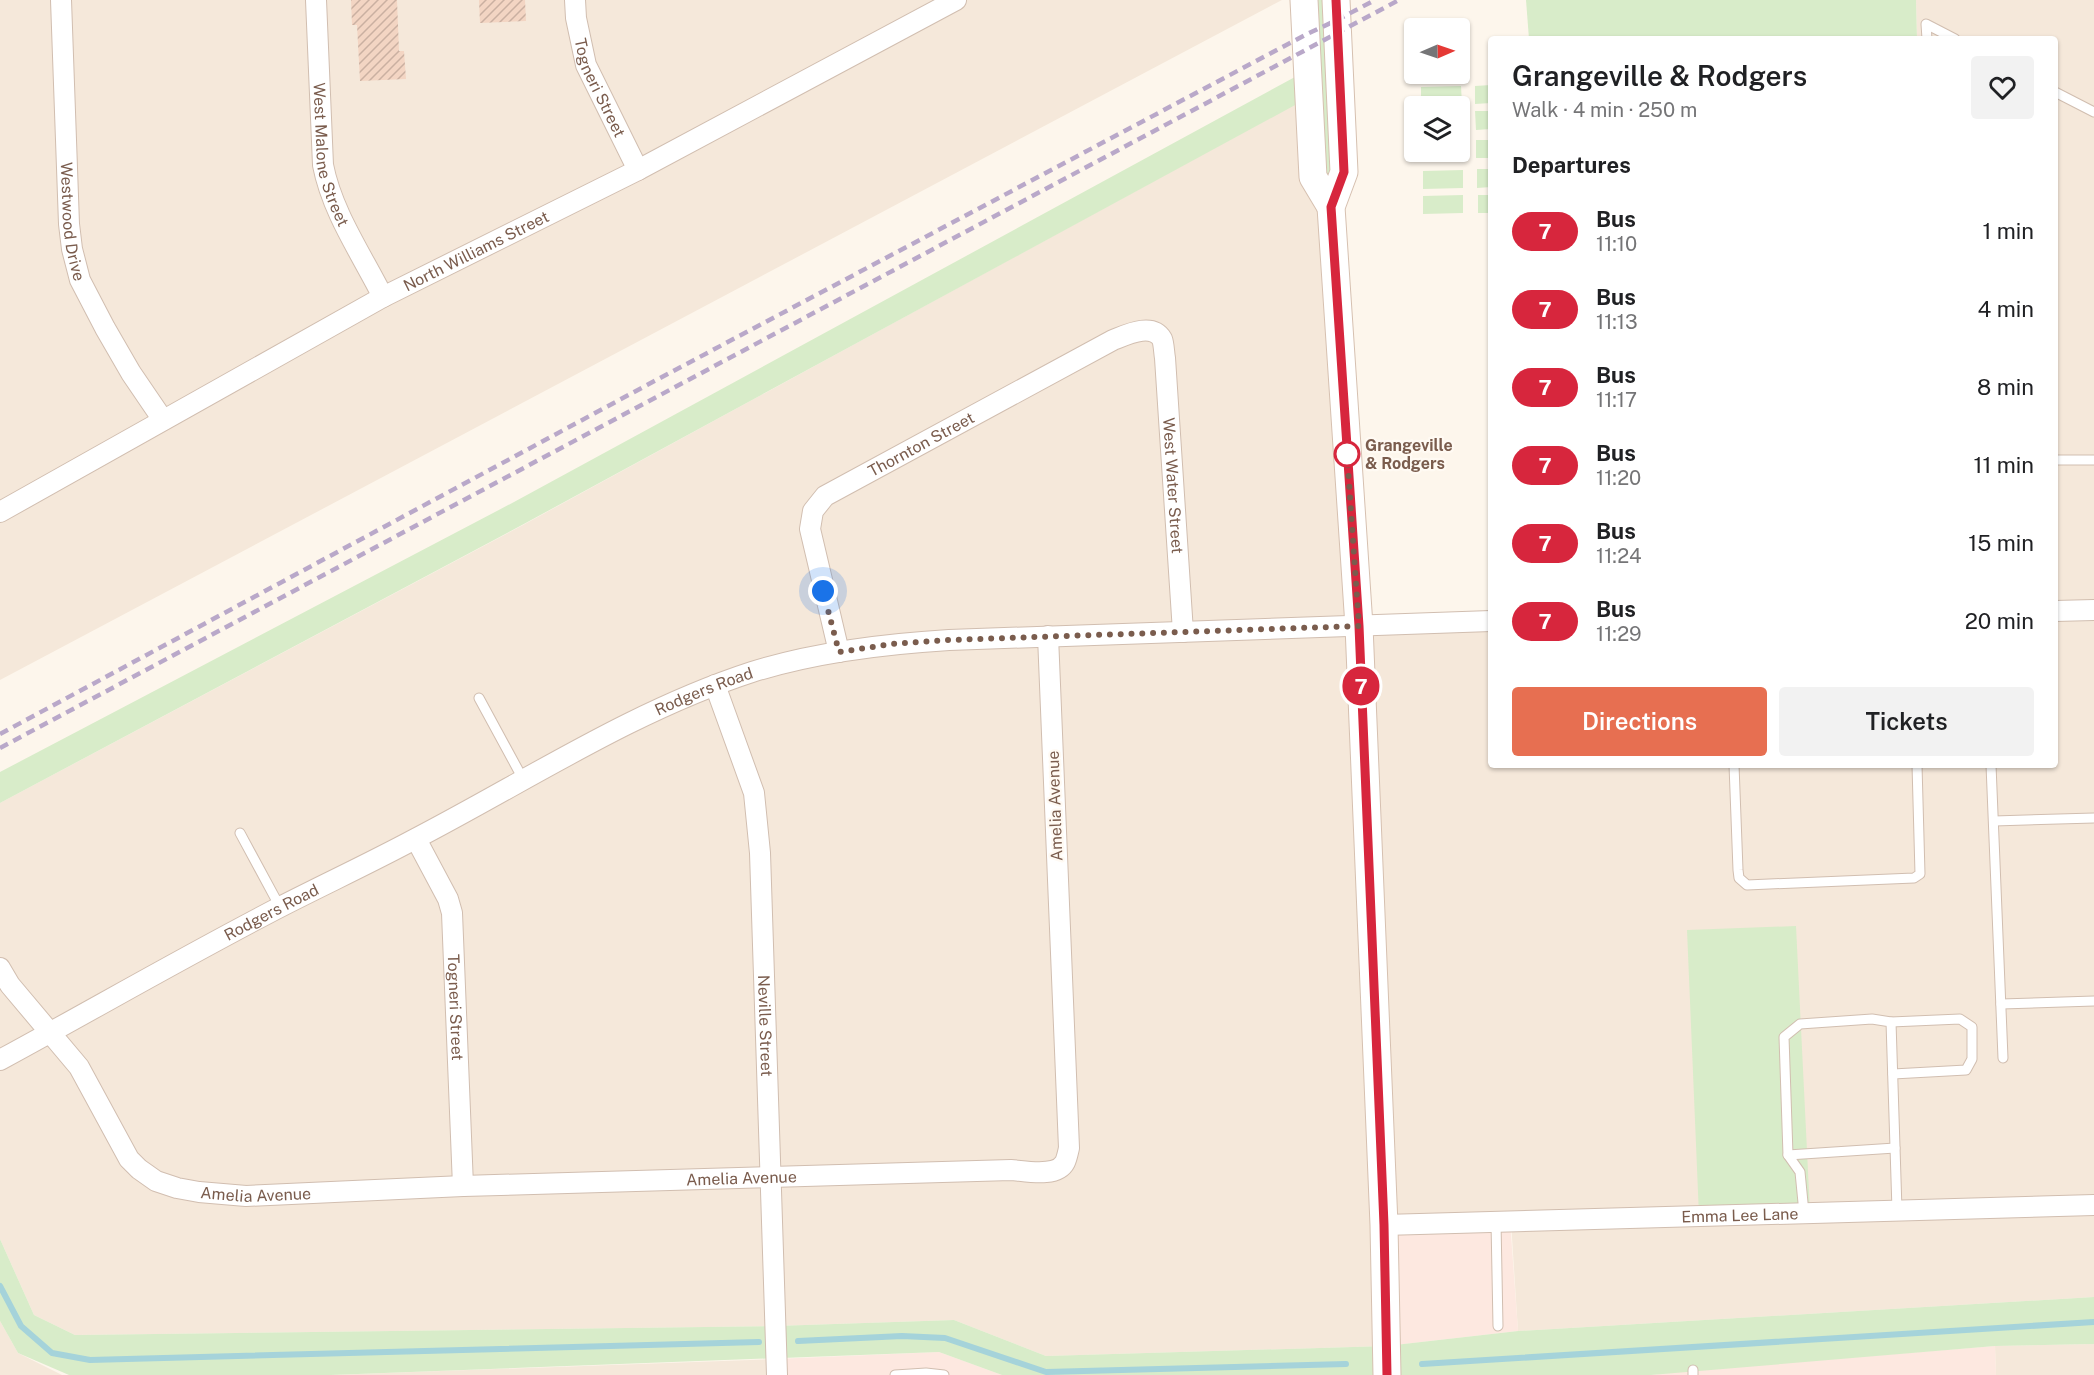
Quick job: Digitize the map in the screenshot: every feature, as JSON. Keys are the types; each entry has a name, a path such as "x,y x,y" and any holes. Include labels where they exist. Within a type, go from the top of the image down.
{"main road":[{"path":"1304,0 1312,177 1331,207"},
{"path":"1336,0 1344,172 1331,207 1359,626 1384,1225 1387,1375"}],"street":[{"name":"Westwood Drive","path":"60,0 72,249 80,280 105,328 163,420"},
{"name":"West Malone Street","path":"316,0 323,165 326,179 338,208 384,297"},
{"name":"Togneri Street","path":"575,0 585,65 638,170"},
{"name":"North Williams Street","path":"0,512 384,297 638,170 956,0"},
{"name":"Thornton Street","path":"839,652 810,529 813,511 825,496 1113,340 1138,331 1155,333 1162,339"},
{"name":"West Water Street","path":"1162,339 1183,632"},
{"path":"2058,611 2094,610"},
{"name":"Rodgers Road","path":"0,1060 280,907 416,839 523,779 641,718 715,685 793,661 892,644 1048,636 1488,621"},
{"name":"Amelia Avenue","path":"0,968 10,985 79,1067 129,1159 156,1181 177,1188 246,1196 462,1186 1011,1170 1048,1172 1060,1169 1070,1148 1048,636"},
{"name":"Neville Street","path":"715,685 754,793 760,853 777,1375"},
{"name":"Togneri Street","path":"416,839 448,899 452,913 462,1186"},
{"name":"Emma Lee Lane","path":"1384,1225 2094,1205"}],"lane":[{"path":"1927,36 1926,24 1948,36"},
{"path":"2058,94 2094,112"},
{"path":"2058,460 2094,459"},
{"path":"479,698 523,779"},
{"path":"1734,768 1738,870 1739,878 1747,885 1914,878 1920,874 1917,768"},
{"path":"1991,768 2003,1058"},
{"path":"1994,821 2094,818"},
{"path":"240,833 280,907"},
{"path":"2001,1004 2094,1001"},
{"path":"1804,1213 1800,1172 1788,1155 1784,1037 1800,1024 1872,1019 1891,1022 1960,1019 1972,1027 1972,1059 1966,1070 1893,1074"},
{"path":"1891,1022 1897,1210"},
{"path":"1788,1155 1895,1148"},
{"path":"1496,1222 1498,1326"},
{"path":"895,1375 926,1373 944,1375"}],"shaded area":[{"path":"0,0 1282,0 0,680"},
{"path":"1916,0 2094,0 2094,1297 1518,1331 1511,1222 1386,1346 1046,1356 954,1320 775,1326 75,1335 34,1315 0,1239 0,803 523,525 1308,97 1331,207 1359,625 1488,621 1488,768 2058,768 2058,36 1917,36"},
{"path":"1510,1221 1518,1331 1386,1346 1384,1225"},
{"path":"0,1321 18,1353 62,1375 0,1375"},
{"path":"2094,1344 2094,1375 1996,1375 1995,1346"},
{"path":"1995,1346 1996,1375 1651,1375 1693,1370"},
{"path":"939,1352 1002,1375 777,1375 776,1359"},
{"path":"776,1359 777,1375 331,1375"}],"green space":[{"path":"1304,0 1336,0 1331,207 1308,98 522,525 0,803 0,772 514,502 1306,71"},
{"path":"1526,0 1916,0 1917,36 1529,36"},
{"path":"1488,85 1488,103 1475,104 1475,86"},
{"path":"1461,86 1462,96 1421,96 1421,87"},
{"path":"1475,111 1488,111 1488,129 1476,130"},
{"path":"1476,140 1488,140 1488,158 1476,158"},
{"path":"1477,169 1488,169 1488,187 1477,188"},
{"path":"1463,170 1463,188 1423,189 1423,171"},
{"path":"1463,195 1463,213 1423,214 1423,196"},
{"path":"1478,195 1488,195 1488,213 1478,213"},
{"path":"1796,926 1810,1212 1699,1216 1687,930"},
{"path":"0,1239 34,1315 75,1335 775,1326 954,1320 1046,1356 1386,1346 1518,1331 2094,1297 2094,1344 1995,1346 1651,1375 1002,1375 939,1352 331,1375 69,1375 18,1353 0,1321"}],"building":[{"path":"351,0 397,0 399,51 404,51 406,79 360,81 357,25 352,25"},
{"path":"479,0 525,0 526,21 480,23"}],"waterway":[{"path":"0,1286 21,1326 52,1353 90,1360 759,1342"},
{"path":"1422,1364 2094,1322"},
{"path":"798,1341 902,1336 945,1338 1046,1372 1346,1364"}],"railway":[{"path":"0,734 647,385 1375,0"},
{"path":"0,748 1399,0"}],"bus line":[{"name":"7","path":"1336,0 1344,172 1331,207 1359,626 1384,1225 1387,1375"}],"place":[{"name":"Grangeville & Rodgers","path":"1347,454"}],"route":[{"path":"823,591 839,652 892,644 949,640 1359,626 1347,454"}]}
